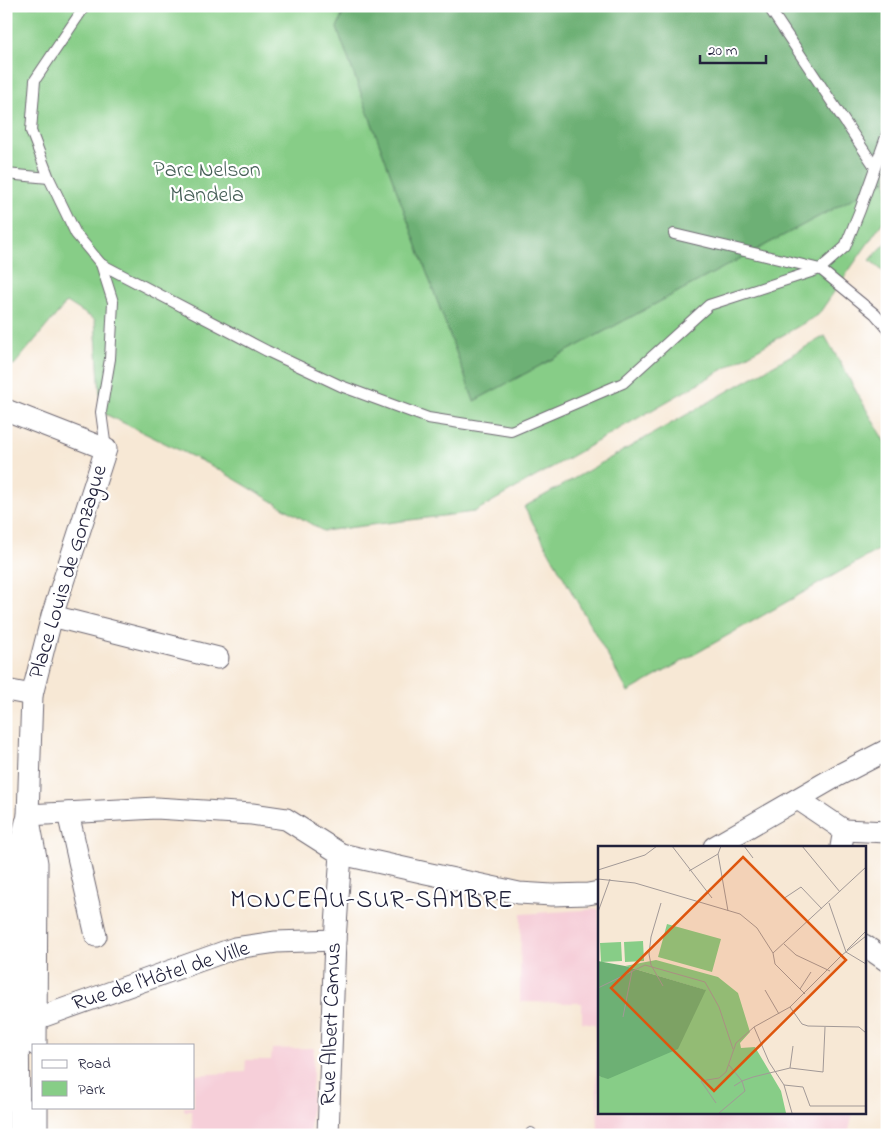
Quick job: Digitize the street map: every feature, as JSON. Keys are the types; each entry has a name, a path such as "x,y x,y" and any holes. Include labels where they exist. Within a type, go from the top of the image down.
{"street":[{"path":"6,410 106,449"},
{"name":"Place Louis de Gonzague","path":"28,1022 36,863 28,815 32,695 52,616 106,449"},
{"path":"52,616 218,658"},
{"path":"6,690 32,695"},
{"path":"719,846 798,799 887,750"},
{"path":"798,799 843,839 887,832"},
{"path":"28,815 156,808 252,814 286,819 341,854 519,893 552,896 598,892"},
{"path":"68,813 96,936"},
{"name":"Rue Albert Camus","path":"328,1135 335,940 341,854"},
{"name":"Rue de l'Hôtel de Ville","path":"28,1022 235,948 276,942 335,940"},
{"path":"866,946 887,961"},
{"path":"28,1022 36,1044"},
{"path":"19,1135 28,1022"},
{"path":"37,1108 37,1135"}],"lane":[{"path":"85,6 36,80 31,132 49,178 76,234 101,264 113,302 110,359 101,412 106,449"},
{"path":"768,6 876,167"},
{"path":"101,264 267,351 341,386 428,418 511,431 623,383 709,305 820,269 845,247 887,134"},
{"path":"6,174 49,178"},
{"path":"674,234 820,269 875,314 887,328"}],"shaded area":[{"path":"598,909 598,1114 853,1114 848,1135 598,1135 595,1024 582,1022 582,1003 520,1002 521,914"},
{"path":"314,1048 310,1135 192,1135 192,1111 184,1111 184,1108 195,1108 195,1075 245,1072 246,1060 271,1060 272,1049"}],"green space":[{"name":"Parc Nelson Mandela","path":"6,6 346,6 337,28 474,401 887,180 887,216 818,315 474,512 323,531 216,468 101,412 95,320 67,302 14,365 6,363"},
{"path":"346,6 887,6 887,180 474,401 337,28"},
{"path":"887,242 887,275 870,260"},
{"path":"825,336 887,446 887,545 628,692 524,507"}],"district":[{"name":"MONCEAU-SUR-SAMBRE","path":"372,901"}]}
